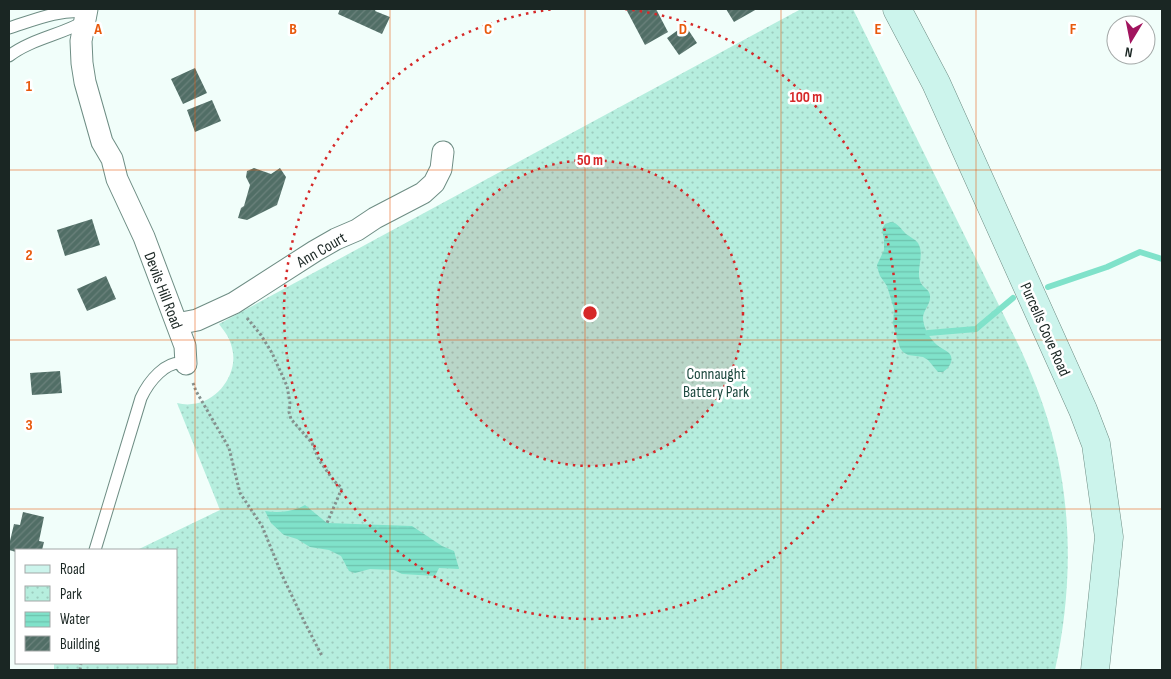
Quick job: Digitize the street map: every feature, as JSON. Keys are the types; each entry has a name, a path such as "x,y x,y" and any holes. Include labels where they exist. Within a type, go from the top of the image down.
{"main road":[{"name":"Purcells Cove Road","path":"897,9 936,84 1083,410 1096,444 1109,537 1095,670"}],"street":[{"name":"Devils Hill Road","path":"86,14 81,41 85,82 102,142 112,159 117,179 144,237 186,346 186,364"},
{"name":"Ann Court","path":"177,324 197,320 231,305 315,250 357,230 375,218 423,193 434,183 438,176 441,169 443,152"}],"lane":[{"path":"9,28 55,13 73,10 86,14 72,28 27,44 9,56"},
{"path":"95,549 141,398 155,376 172,364 179,362 186,364"}],"path":[{"path":"231,305 248,318 261,335 287,386 291,419 312,443 319,460 334,481 342,488 326,523"},
{"path":"186,364 196,391 229,448 240,493 262,526 282,575 322,656"}],"green space":[{"name":"Connaught Battery Park","path":"801,9 853,9 1020,348 1036,385 1054,440 1061,472 1068,538 1065,605 1055,670 54,670 54,664 178,664 178,549 139,549 220,510 177,403 192,404 210,398 218,392 229,376 233,358 232,348 229,338 219,324"}],"water":[{"path":"891,222 898,225 915,240 920,248 920,281 930,296 923,315 924,325 932,340 951,356 949,366 943,372 938,372 923,357 908,355 900,348 893,324 894,309 887,286 880,276 877,265 884,250 882,229 885,224"},
{"path":"305,505 327,523 412,526 442,546 454,551 459,569 439,568 435,576 402,574 394,570 370,569 355,573 349,571 341,556 329,550 310,547 297,539 284,535 271,523 265,511 285,511"}],"building":[{"path":"340,9 376,9 375,11 390,17 382,34 338,14"},
{"path":"626,9 656,9 668,32 645,45"},
{"path":"726,9 757,9 734,22"},
{"path":"685,25 697,43 679,55 667,38"},
{"path":"195,68 207,93 183,104 171,79"},
{"path":"212,100 221,121 195,132 187,110"},
{"path":"254,168 271,174 280,168 286,177 277,205 247,220 238,218 241,208 244,206 250,185 246,177 247,171"},
{"path":"92,219 100,245 65,256 57,230"},
{"path":"106,276 116,299 87,311 77,289"},
{"path":"60,371 62,393 32,395 30,373"},
{"path":"23,512 44,517 39,541 44,542 42,549 15,549 15,552 9,550 9,540 14,524 20,525"}],"waterway":[{"path":"1048,287 1107,267 1140,252 1162,259"},
{"path":"928,333 976,329 1013,298"}]}
